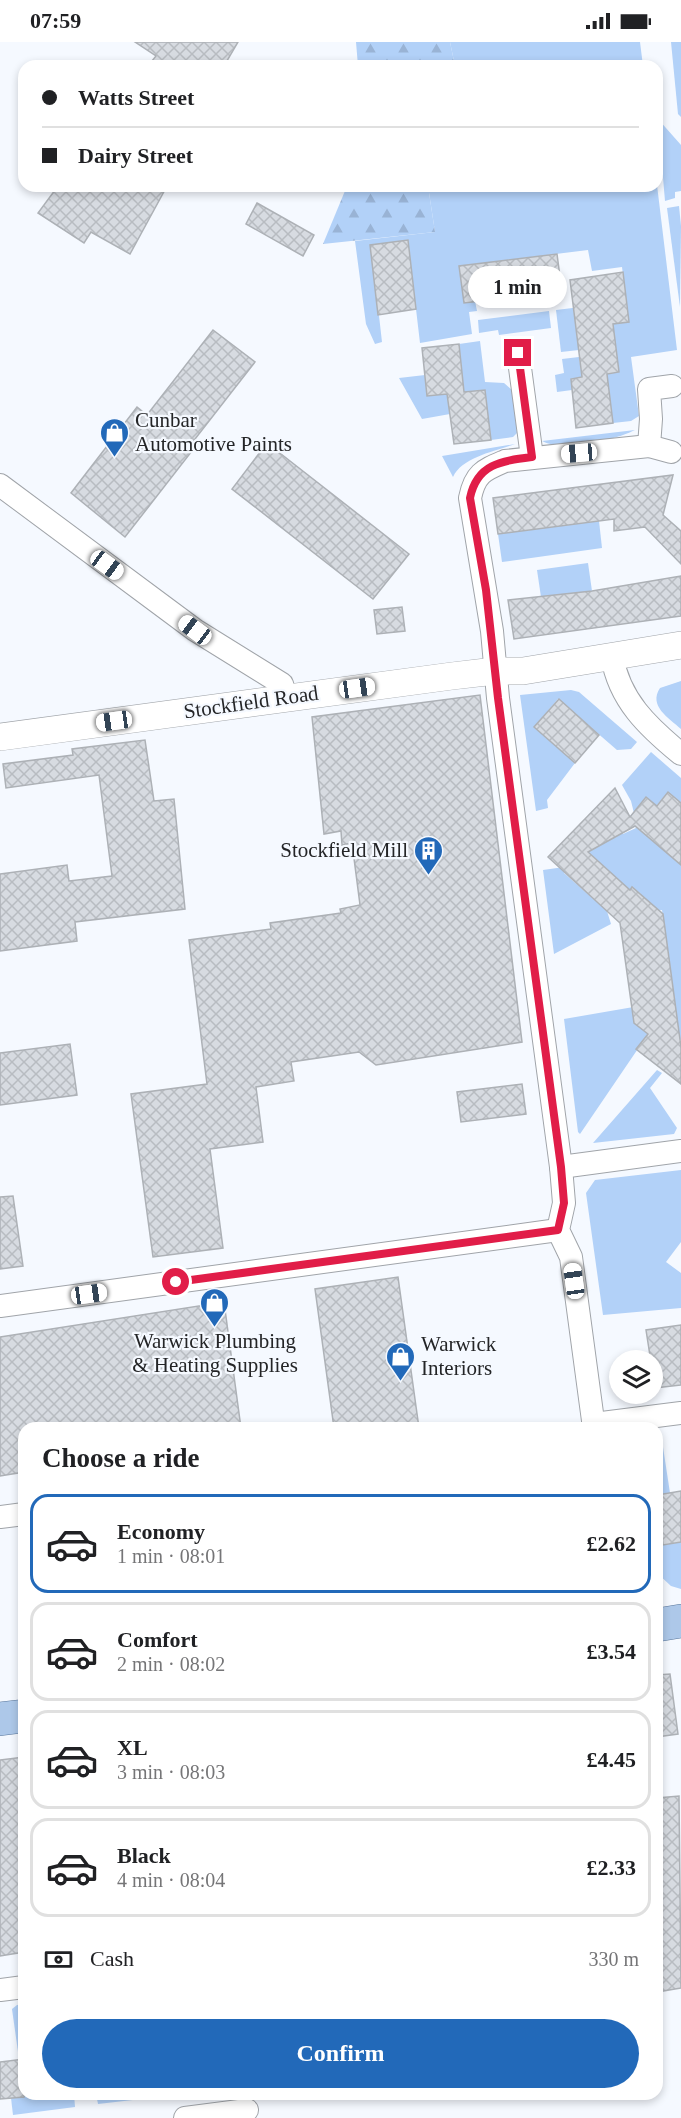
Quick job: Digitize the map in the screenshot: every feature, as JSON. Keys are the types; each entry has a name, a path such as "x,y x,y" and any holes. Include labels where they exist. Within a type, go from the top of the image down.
{"main road":[{"path":"663,1624 681,1621"},
{"path":"0,1719 18,1717"}],"street":[{"path":"518,353 532,457"},
{"path":"649,446 651,419 647,379 672,386"},
{"path":"593,1422 571,1257 558,1230 564,1203 561,1167 495,671 484,570 470,498 473,481 486,469 506,461 649,446 671,452"},
{"path":"0,484 195,630 282,684 286,697"},
{"name":"Stockfield Road","path":"0,736 495,671 523,671 681,645"},
{"path":"612,657 615,675 636,714 681,754"},
{"path":"561,1167 681,1151"},
{"path":"0,1306 558,1230"},
{"path":"621,1422 681,1413"},
{"path":"0,1517 18,1515"},
{"path":"0,1990 18,1988"},
{"path":"185,2118 247,2107"}],"green space":[{"path":"356,42 450,42 454,60 358,60"},
{"path":"450,42 640,42 642,60 454,60"},
{"path":"671,42 681,42 681,117 678,114"},
{"path":"663,125 681,145 681,191 675,192 675,198 665,201"},
{"path":"345,192 429,192 435,232 323,244"},
{"path":"429,192 658,192 677,350 631,357 639,416 631,421 613,423 607,374 619,372 613,324 629,322 622,267 592,271 588,250 459,266 464,302 475,301 477,311 469,312 472,334 420,343 408,241 371,245 382,342 375,344 366,324 355,241 435,232"},
{"path":"679,206 681,226 680,307 667,208"},
{"path":"589,306 579,350 561,352 556,310"},
{"path":"549,311 551,328 499,335 498,330 479,333 478,320"},
{"path":"480,341 485,382 504,383 512,390 517,433 513,437 491,440 485,390 464,392 459,344"},
{"path":"579,357 582,377 571,379 572,390 557,392 555,375 564,373 562,359"},
{"path":"425,375 427,396 448,394 450,414 422,419 399,378"},
{"path":"635,430 615,437 575,445 551,444 542,441"},
{"path":"515,444 489,452 464,464 453,477 442,456"},
{"path":"599,521 602,548 502,562 498,534"},
{"path":"588,563 592,591 541,597 537,570"},
{"path":"681,681 681,729 658,706 657,694 660,688"},
{"path":"571,690 579,692 637,742 631,749 617,750 558,699 534,727 575,763 547,800 548,808 536,811 520,695"},
{"path":"651,752 681,778 681,803 668,792 647,817 681,865 681,1039 680,1041 648,1034 580,1134 564,1019 674,1000 662,910 630,914 641,894 632,887 621,900 585,850 564,873 607,911 611,924 554,954 543,870 564,867 611,815 623,834 636,828 630,816 634,813 631,801 622,785"},
{"path":"657,1070 662,1073 650,1088 677,1128 674,1134 593,1143"},
{"path":"681,1170 681,1242 666,1262 681,1273 681,1308 603,1315 586,1193 595,1180"},
{"path":"663,1447 670,1493 663,1494"},
{"path":"681,1542 681,1589 671,1586 663,1579 663,1545"},
{"path":"18,2005 18,2052 12,2009"},
{"path":"11,2098 74,2100 75,2107 13,2115"},
{"path":"97,2100 133,2100 98,2104"}],"building":[{"path":"135,42 238,42 228,60 153,60 156,56"},
{"path":"54,192 164,192 130,254 91,232 84,243 38,213"},
{"path":"257,203 314,235 303,256 246,224"},
{"path":"408,240 416,309 378,315 370,245"},
{"path":"557,254 562,292 464,303 459,266"},
{"path":"623,272 629,322 613,324 619,372 607,374 613,423 576,428 571,379 582,377 570,280"},
{"path":"213,330 255,362 188,448 192,451 125,537 71,493 137,407 147,415"},
{"path":"459,344 464,392 485,390 491,440 454,444 447,394 427,396 422,348"},
{"path":"267,443 409,554 373,599 232,489"},
{"path":"673,475 663,515 681,531 681,564 645,527 614,531 614,519 498,534 493,498"},
{"path":"681,576 681,616 514,639 508,600 592,591"},
{"path":"402,607 405,631 377,634 374,610"},
{"name":"Stockfield Mill","path":"480,695 522,1042 376,1065 359,1052 291,1062 294,1081 256,1087 263,1142 210,1149 223,1248 153,1257 131,1094 207,1084 189,940 271,929 270,923 341,913 340,909 360,905 352,843 342,845 341,831 324,834 312,717"},
{"path":"559,699 599,735 575,763 534,727"},
{"path":"145,740 154,801 174,799 185,909 75,922 77,941 0,951 0,874 67,865 69,881 112,876 99,775 6,788 3,764 73,755 72,749"},
{"path":"615,788 630,817 646,797 657,806 668,792 681,803 681,865 635,826 588,852 630,890 632,887 663,914 681,1047 681,1084 636,1049 648,1034 634,1023 620,923 548,857"},
{"path":"70,1044 77,1095 0,1105 0,1053"},
{"path":"522,1084 526,1114 461,1122 457,1092"},
{"path":"13,1196 23,1266 0,1269 0,1197"},
{"path":"398,1277 418,1422 333,1422 315,1289"},
{"path":"224,1302 240,1422 18,1422 18,1473 0,1476 0,1337"},
{"path":"681,1325 681,1385 663,1387 663,1350 649,1350 646,1330"},
{"path":"681,1491 681,1542 663,1545 663,1494"},
{"path":"670,1674 678,1734 663,1736 663,1675"},
{"path":"18,1758 18,1953 0,1956 0,1760"},
{"path":"679,1796 681,1988 663,1991 663,1797"},
{"path":"18,2060 18,2098 0,2099 0,2062"}],"place":[{"name":"Cunbar Automotive Paints","path":"114,458"},
{"name":"Stockfield Mill","path":"429,876"},
{"name":"Warwick Plumbing & Heating Supplies","path":"215,1328"},
{"name":"Warwick Interiors","path":"400,1382"}],"route":[{"path":"176,1282 558,1230 564,1203 561,1167 496,685 484,570 470,498 473,481 486,469 506,461 532,457 518,353"}]}
